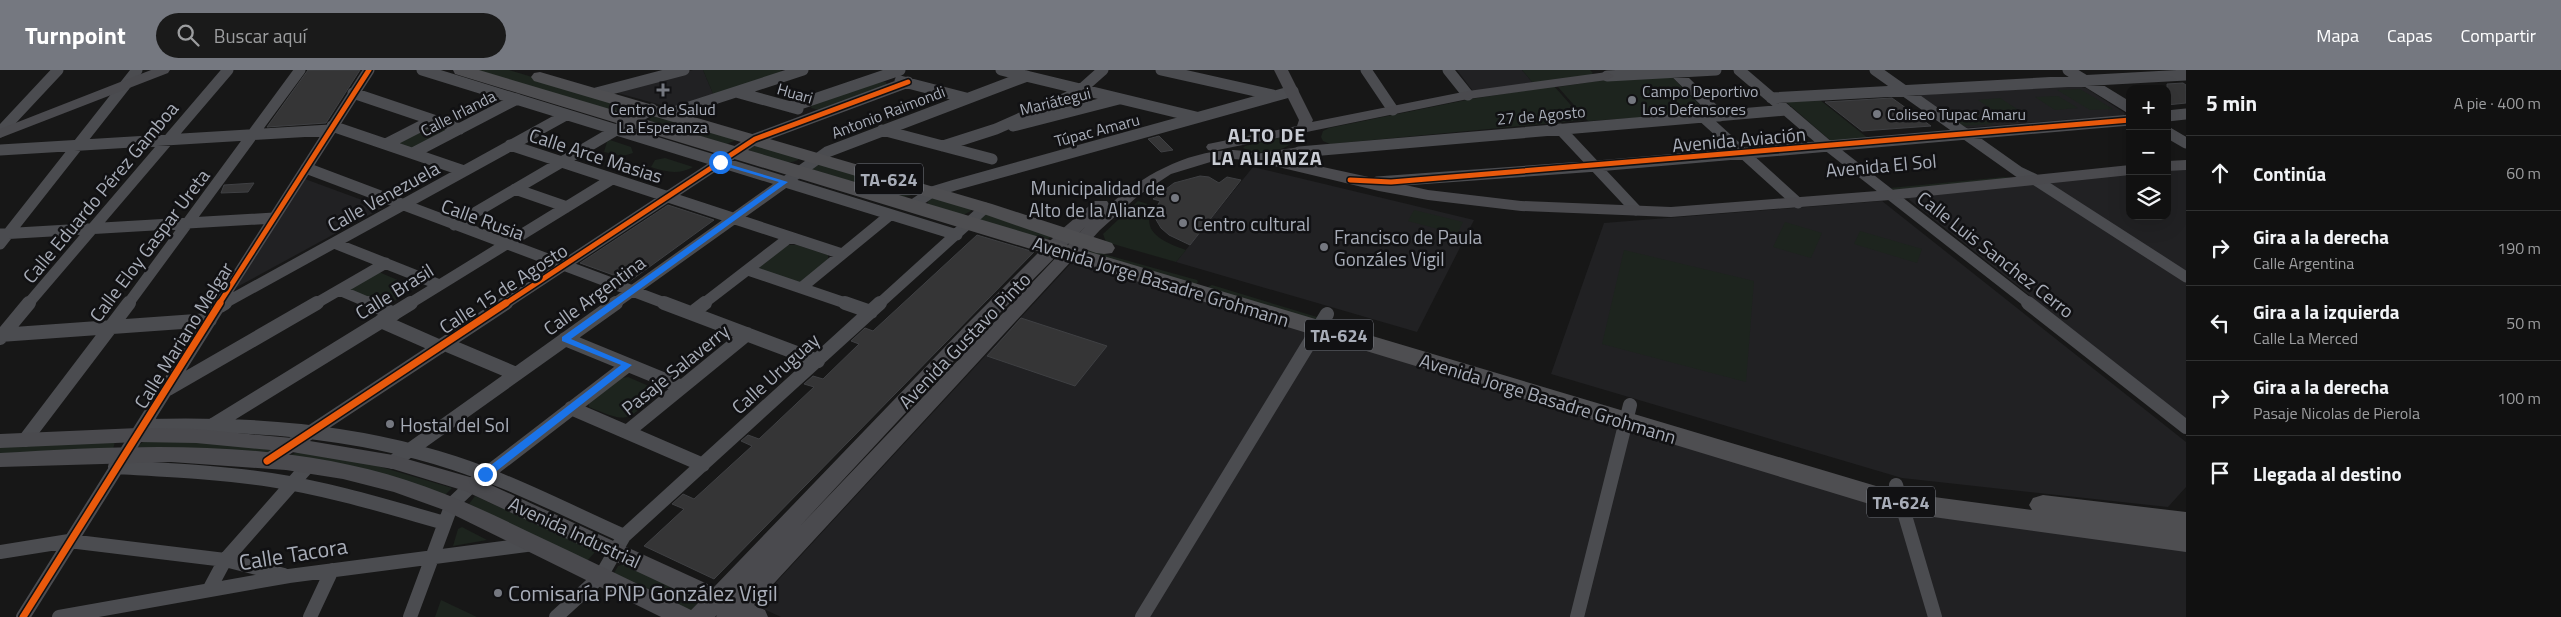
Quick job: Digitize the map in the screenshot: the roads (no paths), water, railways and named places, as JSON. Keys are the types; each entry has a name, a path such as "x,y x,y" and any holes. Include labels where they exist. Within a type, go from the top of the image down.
{"highway":[{"name":"Avenida Jorge Basadre Grohmann","path":"461,70 624,126 791,177 911,206 962,229 1068,244"},
{"name":"Avenida Jorge Basadre Grohmann","path":"517,70 985,208 1068,244 1898,494 2185,529"}],"main road":[{"path":"0,133 162,70"},
{"path":"1281,70 1293,90 1306,120 1303,128 1305,139 1299,152"},
{"name":"Avenida Gustavo Pinto","path":"700,617 735,610 1068,244 1140,172 1161,161 1242,140 1468,96 1604,73"},
{"path":"1242,140 1237,147 1238,150 1249,155 1299,152"},
{"path":"1299,152 1312,171"},
{"name":"Avenida Gustavo Pinto","path":"1068,244 1121,202 1166,170 1215,156 1249,155"},
{"name":"Avenida El Sol","path":"1249,155 1406,192 1502,204 1671,212 1792,198 2126,170"},
{"path":"2171,158 2186,156"},
{"name":"Avenida El Sol","path":"1884,190 2019,172 2126,162"},
{"path":"2171,166 2186,165"},
{"name":"Avenida Industrial","path":"0,441 141,430 205,430 393,462 479,480 620,544 735,610"},
{"name":"Avenida Industrial","path":"0,460 119,461 197,456 267,461 307,467 396,486 448,514 534,544 683,617"}],"street":[{"path":"0,133 58,70"},
{"path":"0,244 4,234 122,86 137,70"},
{"name":"Calle Eduardo Pérez Gamboa","path":"1,336 166,140 228,70"},
{"name":"Calle Eloy Gaspar Ureta","path":"25,440 108,327 189,224 300,70"},
{"name":"Calle Mariano Melgar","path":"24,617 119,461 141,430 368,70"},
{"path":"422,70 566,114 624,126"},
{"path":"596,93 679,70"},
{"path":"454,225 624,126 660,112 736,92 803,70"},
{"path":"791,107 900,70"},
{"path":"1001,70 1198,118"},
{"path":"943,146 996,129 1077,93 1103,70"},
{"path":"1161,70 1275,96"},
{"path":"1366,70 1393,110"},
{"path":"1448,70 1468,96"},
{"path":"1604,73 1716,70"},
{"name":"Calle Luis Sanchez Cerro","path":"1739,70 1828,146 2186,427"},
{"path":"1875,70 2019,172 2034,179 2186,277"},
{"path":"2068,70 2126,105"},
{"path":"2133,70 2146,78"},
{"path":"1675,72 1720,116"},
{"path":"1772,98 2186,75"},
{"path":"882,76 966,98"},
{"name":"Antonio Raimondi","path":"817,158 827,152 882,130 1027,76"},
{"name":"Calle 15 de Agosto","path":"267,461 755,139 908,82"},
{"name":"Túpac Amaru","path":"911,206 932,192 1293,90"},
{"name":"Huari","path":"736,92 818,115"},
{"path":"354,93 460,129"},
{"name":"Mariátegui","path":"996,129 1041,121 1119,98"},
{"name":"Calle Irlanda","path":"413,153 517,100"},
{"name":"27 de Agosto","path":"1299,152 1786,110"},
{"name":"Calle Venezuela","path":"218,307 566,114"},
{"path":"2171,116 2186,114"},
{"path":"1704,117 1792,198"},
{"path":"386,144 433,120"},
{"name":"Avenida Aviación","path":"1350,180 1391,182 1744,154 2126,120"},
{"path":"0,150 331,128 386,144 464,171"},
{"path":"1560,129 1597,166 1636,210"},
{"path":"882,130 992,159"},
{"path":"2171,134 2186,143"},
{"path":"968,138 1004,171"},
{"name":"Calle Arce Masias","path":"510,145 842,254"},
{"name":"Calle Argentina","path":"393,462 817,158"},
{"name":"Calle Rusia","path":"306,168 818,361"},
{"path":"791,177 890,214 962,229"},
{"name":"Calle Brasil","path":"205,430 612,179"},
{"path":"515,189 566,207"},
{"name":"Calle Uruguay","path":"556,617 602,576 620,544 703,465 985,208"},
{"path":"801,288 890,214"},
{"path":"4,234 274,218"},
{"path":"692,313 790,237"},
{"path":"334,243 440,285"},
{"path":"166,390 386,263"},
{"path":"748,270 872,312"},
{"path":"339,290 394,314"},
{"path":"1,336 210,320"},
{"path":"382,321 516,374"},
{"path":"1142,617 1323,321"},
{"name":"Pasaje Salaverry","path":"627,432 747,334"},
{"path":"565,339 682,387"},
{"path":"410,617 448,514 479,480 628,365"},
{"path":"571,408 703,465"},
{"path":"1577,617 1628,413"},
{"path":"205,430 311,431 410,450 479,480"},
{"path":"119,461 292,484 355,498 448,514"},
{"path":"209,590 225,560 307,467"},
{"path":"1898,494 1935,617"},
{"path":"0,552 69,541 225,560 289,576"},
{"name":"Calle Tacora","path":"60,617 289,576 534,544"},
{"path":"310,617 332,570"}],"place":[{"name":"Centro de Salud La Esperanza","path":"663,90"},
{"name":"Campo Deportivo Los Defensores","path":"1632,100"},
{"name":"Coliseo Tupac Amaru","path":"1877,114"},
{"name":"Municipalidad de Alto de la Alianza","path":"1175,198"},
{"name":"Centro cultural","path":"1183,223"},
{"name":"Francisco de Paula Gonzáles Vigil","path":"1324,247"},
{"name":"Hostal del Sol","path":"390,424"},
{"name":"Comisaría PNP González Vigil","path":"498,593"}],"district":[{"name":"ALTO DE LA ALIANZA","path":"1267,146"}]}
